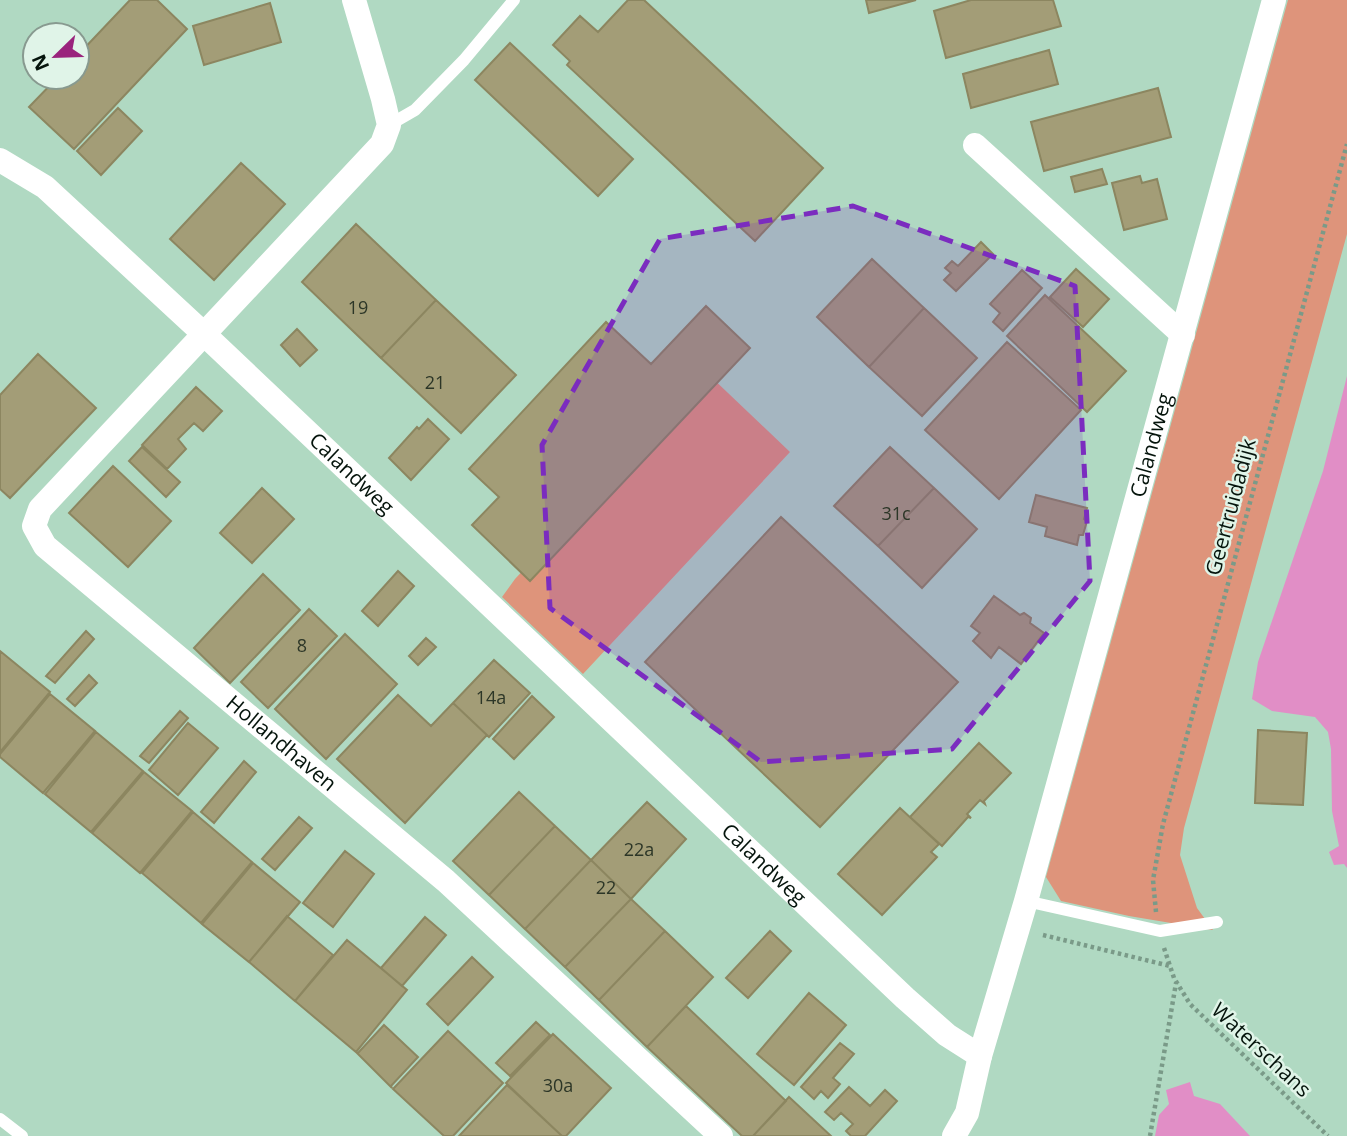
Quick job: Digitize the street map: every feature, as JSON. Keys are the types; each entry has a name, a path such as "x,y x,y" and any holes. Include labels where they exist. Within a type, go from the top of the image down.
{"street":[{"path":"354,0 388,125"},
{"name":"Calandweg","path":"0,160 45,187 205,335 905,999 947,1035 980,1056 1026,901 1274,0"},
{"name":"Hollandhaven","path":"388,125 382,144 40,509 34,526 45,545 446,880 721,1136"},
{"path":"975,145 1183,335"},
{"path":"954,1136 964,1124 980,1056"}],"lane":[{"path":"388,125 415,110 464,60 514,0"},
{"path":"1026,901 1160,930 1217,922"},
{"path":"0,1119 22,1136"}],"path":[{"name":"Geertruidadijk","path":"1153,880 1163,824 1347,145"},
{"path":"1018,929 1170,966"},
{"name":"Waterschans","path":"1150,1136 1177,982 1193,1007 1328,1136"}],"highlighted area":[{"path":"853,206 1075,286 1090,581 952,749 761,762 550,608 542,445 660,239"}],"shaded area":[{"path":"1288,0 1347,0 1347,234 1184,828 1180,855 1197,908 1213,930 1061,901 1046,877"},
{"path":"707,373 790,452 583,674 502,597 515,579"},
{"path":"1347,376 1347,868 1344,864 1334,865 1329,852 1339,846 1332,811 1331,749 1328,732 1315,717 1272,711 1252,699 1258,662 1323,471"},
{"path":"1190,1082 1194,1096 1220,1104 1250,1136 1155,1136 1159,1115 1169,1104 1166,1090"}],"building":[{"path":"130,0 157,0 187,29 74,149 29,107 44,91 91,91 91,41"},
{"path":"628,0 644,0 823,168 755,241 567,65 570,61 553,45 580,16 598,32"},
{"path":"866,0 916,0 869,13"},
{"path":"971,0 1053,0 1061,26 946,58 934,11"},
{"path":"270,3 281,42 204,65 193,26"},
{"path":"510,43 633,159 598,196 475,80"},
{"path":"1049,50 1058,84 971,108 963,74"},
{"path":"1158,88 1171,137 1044,171 1031,122"},
{"path":"118,108 142,131 101,175 77,151"},
{"path":"241,163 285,204 214,280 170,239"},
{"path":"1102,169 1107,184 1075,192 1071,177"},
{"path":"1140,176 1142,183 1157,179 1167,219 1124,230 1112,183"},
{"path":"356,224 436,300 381,358 302,282"},
{"path":"981,242 993,254 956,291 944,280 951,273 945,268 952,261 958,266"},
{"path":"872,259 924,308 869,367 817,317"},
{"path":"1076,269 1109,299 1083,327 1050,297"},
{"path":"1022,270 1042,288 1003,331 993,322 1000,313 990,304"},
{"path":"1045,295 1126,371 1087,412 1007,336"},
{"path":"436,300 516,375 461,433 381,358"},
{"path":"706,306 750,348 530,581 472,525 499,497 469,469 606,322 651,364"},
{"path":"924,308 977,358 922,416 869,367"},
{"path":"297,329 317,350 300,366 281,345"},
{"path":"1007,342 1081,410 999,499 925,430"},
{"path":"38,354 96,408 10,498 0,489 0,395"},
{"path":"196,387 222,411 203,431 194,423 178,439 186,449 167,469 142,445"},
{"path":"428,419 449,439 411,480 389,458 417,427 419,429"},
{"path":"142,447 180,482 166,497 129,461"},
{"path":"890,447 934,488 878,546 834,506"},
{"path":"113,466 171,521 128,567 69,513"},
{"path":"262,488 294,519 252,563 220,533"},
{"path":"934,488 977,529 922,588 878,546"},
{"path":"1036,495 1087,508 1084,519 1087,521 1077,545 1045,536 1047,527 1029,522"},
{"path":"781,517 958,682 820,827 645,662"},
{"path":"398,571 414,586 378,626 362,611"},
{"path":"263,574 300,610 230,683 194,648"},
{"path":"994,596 1020,615 1024,613 1031,618 1030,623 1044,633 1021,664 999,647 991,658 973,641 980,633 971,626"},
{"path":"309,609 337,636 268,708 241,682"},
{"path":"86,631 94,639 55,683 46,676"},
{"path":"345,634 397,684 326,759 275,709"},
{"path":"426,638 436,647 418,665 409,656"},
{"path":"0,651 50,692 0,752"},
{"path":"494,660 530,693 489,737 453,703"},
{"path":"89,675 97,683 75,706 67,699"},
{"path":"50,694 95,731 43,793 0,757 0,754"},
{"path":"398,695 431,726 453,703 487,735 405,823 337,759"},
{"path":"532,696 554,717 514,759 493,739"},
{"path":"180,711 188,718 149,763 140,756"},
{"path":"188,723 218,748 178,795 149,770"},
{"path":"1258,730 1307,733 1303,805 1255,803"},
{"path":"96,732 143,771 91,832 45,794"},
{"path":"979,743 1011,773 984,801 985,804 980,800 967,814 971,818 968,817 942,846 910,817"},
{"path":"244,761 256,772 214,823 201,812"},
{"path":"144,772 192,811 140,873 92,833"},
{"path":"519,792 555,826 489,895 453,861"},
{"path":"647,802 686,839 631,899 591,860"},
{"path":"900,808 939,844 931,852 937,857 882,915 838,874"},
{"path":"193,812 252,862 201,923 142,873"},
{"path":"299,817 312,828 275,870 262,859"},
{"path":"555,826 591,860 525,929 489,895"},
{"path":"345,851 374,874 333,927 303,903"},
{"path":"591,860 631,899 565,967 525,929"},
{"path":"253,863 300,902 249,962 202,924"},
{"path":"631,899 665,931 599,1000 565,967"},
{"path":"287,916 333,955 295,1001 249,962"},
{"path":"425,917 446,935 402,986 381,968"},
{"path":"665,931 713,977 647,1047 599,1000"},
{"path":"770,931 791,951 748,998 726,978"},
{"path":"347,940 407,990 356,1052 295,1001"},
{"path":"472,957 493,977 448,1025 427,1004"},
{"path":"809,993 846,1025 794,1085 757,1054"},
{"path":"686,1006 786,1101 753,1136 742,1136 647,1047"},
{"path":"536,1022 550,1035 510,1076 496,1063"},
{"path":"384,1025 418,1057 392,1088 356,1052 358,1053"},
{"path":"448,1031 503,1083 453,1136 444,1136 393,1089"},
{"path":"553,1034 611,1088 566,1136 562,1136 506,1083"},
{"path":"840,1043 854,1054 833,1078 840,1084 828,1098 821,1091 814,1099 801,1087"},
{"path":"507,1085 562,1136 459,1136"},
{"path":"849,1087 870,1106 885,1090 897,1101 865,1136 851,1136 846,1131 853,1124 841,1113 834,1120 825,1112"},
{"path":"789,1097 831,1136 753,1136"}]}
